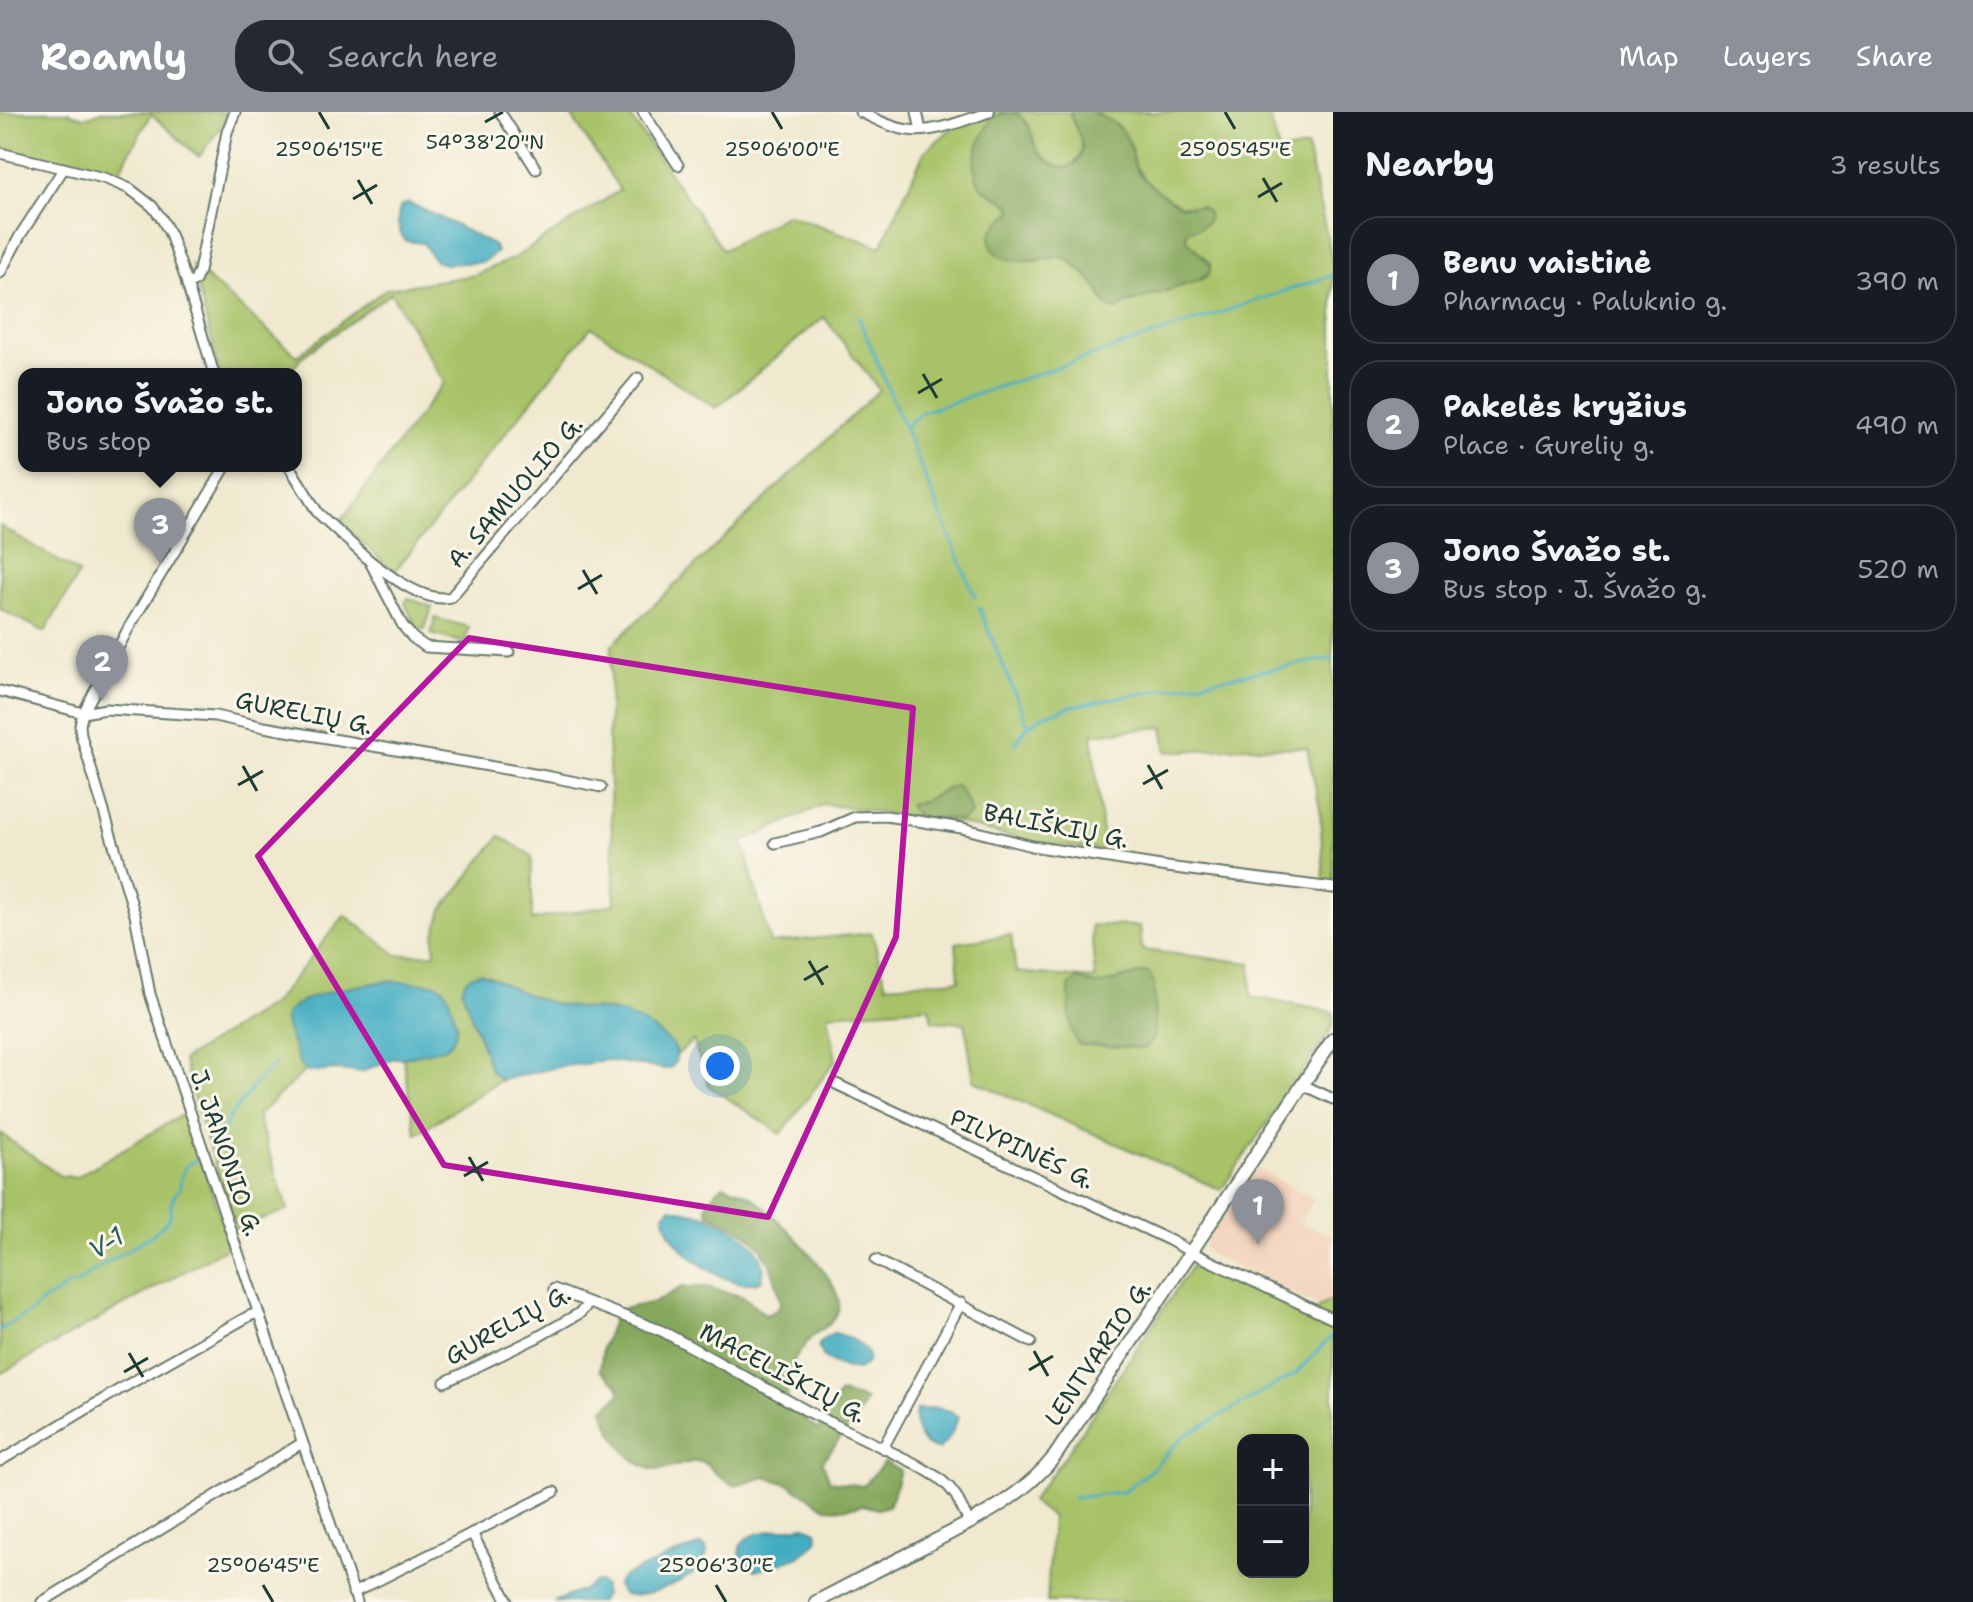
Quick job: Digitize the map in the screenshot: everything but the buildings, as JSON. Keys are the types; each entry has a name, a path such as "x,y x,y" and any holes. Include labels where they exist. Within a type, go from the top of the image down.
{"main road":[{"name":"LENTVARIO G.","path":"816,1602 1009,1499 1042,1472 1333,1039"}],"street":[{"path":"187,285 195,281 199,271 227,132 235,112"},
{"path":"500,112 536,169"},
{"path":"643,112 678,165"},
{"path":"860,112 893,127 911,131 989,112"},
{"path":"917,112 921,130"},
{"path":"0,153 104,178 130,189 152,206 170,234 212,368"},
{"path":"0,273 64,168"},
{"name":"A. SAMUOLIO G.","path":"369,560 405,587 443,599 451,597 638,378"},
{"path":"83,713 128,629 222,472"},
{"path":"293,472 318,513 369,560 403,626 413,638 426,647 509,652"},
{"name":"GURELIŲ G.","path":"0,691 83,713 106,709 215,716 601,787"},
{"name":"J. JANONIO G.","path":"83,713 81,735 135,915 150,994 355,1597"},
{"name":"BALIŠKIŲ G.","path":"775,843 821,832 855,817 886,816 962,828 1032,846 1333,888"},
{"name":"PILYPINĖS G.","path":"836,1084 1333,1319"},
{"path":"1303,1085 1333,1099"},
{"path":"876,1260 1031,1342"},
{"name":"MACELIŠKIŲ G.","path":"554,1289 662,1331 809,1412 914,1463 939,1478 956,1496 969,1522"},
{"name":"GURELIŲ G.","path":"445,1382 536,1338 580,1313 589,1303"},
{"path":"883,1448 961,1303"},
{"path":"0,1461 258,1313"},
{"path":"42,1602 302,1443"},
{"path":"355,1597 554,1492"},
{"path":"472,1533 508,1602"}],"highlighted area":[{"path":"469,638 913,708 896,937 768,1217 444,1165 258,856"}],"shaded area":[{"path":"1255,1168 1314,1199 1300,1223 1333,1235 1333,1299 1319,1307 1207,1253 1204,1248"}],"green space":[{"path":"0,112 69,112 84,117 100,112 232,112 199,157 151,114 117,175 0,149"},
{"path":"569,112 627,112 723,250 787,214 881,247 924,152 971,112 1007,112 994,117 990,193 1006,202 1013,211 995,227 1045,259 1065,257 1096,284 1106,305 1127,303 1200,280 1209,274 1210,264 1186,240 1187,231 1201,206 1181,206 1147,182 1134,164 1130,144 1118,126 1090,112 1269,112 1279,152 1307,147 1333,263 1333,883 1324,882 1320,809 1307,748 1242,747 1167,752 1163,727 1092,734 1104,851 1026,841 961,824 824,804 743,842 770,943 872,933 886,985 959,980 956,943 1011,935 1016,972 1095,979 1091,925 1140,926 1142,950 1251,963 1251,997 1333,1012 1333,1027 1221,1190 974,1081 965,1023 932,1021 929,1007 828,1014 836,1060 781,1134 709,1086 693,1040 677,1055 677,1051 625,1015 548,1002 488,975 462,990 491,1071 501,1080 416,1134 403,1058 444,1048 299,1063 305,1071 257,1116 288,1210 236,1229 183,1060 274,1003 345,915 397,955 435,954 434,937 442,910 500,836 532,856 532,920 615,904 608,739 612,645 879,390 824,317 716,408 591,327 394,572 340,522 444,382 391,293 303,356 293,368 218,368 192,265 297,356 386,289 475,275 514,258 620,190","holes":["950,787 961,791 971,813 958,821 952,818 936,820 911,804"]},
{"path":"1007,112 1018,114 1029,127 1038,150 1053,164 1063,167 1079,159 1082,150 1070,112 1094,113 1117,126 1128,140 1137,170 1148,183 1181,206 1200,206 1206,210 1207,221 1187,231 1186,239 1210,264 1208,274 1200,280 1113,310 1091,280 1066,258 1021,261 994,251 991,234 996,225 1013,211 1005,201 982,187 976,174 975,160 988,125"},
{"path":"1013,112 1070,112 1082,144 1078,159 1068,167 1058,167 1048,161 1036,149 1022,119"},
{"path":"0,526 79,573 45,632 0,609"},
{"path":"408,598 432,607 425,629 417,629 405,603"},
{"path":"435,618 469,627 465,643 431,634"},
{"path":"957,786 971,813 962,821 923,817 909,806 911,804"},
{"path":"1146,972 1154,984 1155,1036 1146,1048 1079,1045 1071,1024 1069,986 1078,979 1098,985"},
{"path":"185,1113 230,1246 0,1374 0,1133 60,1176 76,1177"},
{"path":"724,1185 749,1195 762,1206 805,1248 830,1281 837,1295 838,1312 830,1323 810,1338 793,1362 787,1380 788,1405 818,1430 840,1393 866,1400 822,1462 830,1481 863,1486 885,1462 900,1470 888,1506 878,1509 863,1505 826,1508 788,1484 765,1477 736,1486 701,1462 664,1470 649,1468 639,1464 623,1449 611,1429 603,1410 621,1393 617,1384 600,1370 603,1346 617,1310 655,1302 682,1287 707,1287 744,1297 766,1315 777,1310 781,1302 772,1271 760,1246 739,1229 708,1213 706,1206"},
{"path":"1196,1264 1314,1315 1319,1307 1333,1299 1333,1602 1047,1602 1052,1517 1031,1501 1065,1456 1191,1267"}],"water":[{"path":"408,203 493,245 497,252 483,262 445,264 435,261 423,243 406,241 401,233 399,211 401,206"},
{"path":"480,973 552,1003 616,1012 636,1020 674,1046 675,1061 665,1069 605,1060 501,1080 491,1071 462,990 468,978"},
{"path":"387,981 437,984 443,988 457,1026 451,1042 444,1048 394,1058 361,1072 305,1071 285,1025 290,1010 330,992"},
{"path":"671,1208 719,1221 749,1241 762,1260 761,1281 738,1282 725,1278 690,1256 668,1230 664,1214"},
{"path":"833,1333 856,1342 866,1352 868,1358 858,1370 828,1361 820,1352 818,1346"},
{"path":"938,1408 958,1417 951,1434 939,1449 922,1441 915,1417 916,1410"},
{"path":"806,1526 816,1531 818,1539 798,1556 756,1570 742,1558 740,1549 751,1536"},
{"path":"701,1545 707,1551 703,1563 684,1579 632,1596 624,1595 617,1587 624,1576"},
{"path":"596,1582 604,1586 604,1596 600,1602 553,1602 583,1590"}],"waterway":[{"path":"904,428 920,413 1333,275"},
{"path":"858,316 975,597"},
{"path":"979,607 1028,726"},
{"path":"1015,744 1028,726 1043,716 1073,706 1333,658"},
{"name":"V-1","path":"211,1147 220,1139 228,1119 259,1079 275,1064"},
{"name":"V-1","path":"0,1330 152,1235 170,1218 171,1205 180,1188 181,1177 187,1165 198,1159"},
{"path":"1073,1498 1123,1492 1152,1469 1184,1436 1295,1374 1333,1335"}],"place":[{"name":"Jono Švažo st.","path":"160,564"},
{"name":"Pakelės kryžius","path":"102,701"},
{"name":"Benu vaistinė","path":"1258,1245"}]}
